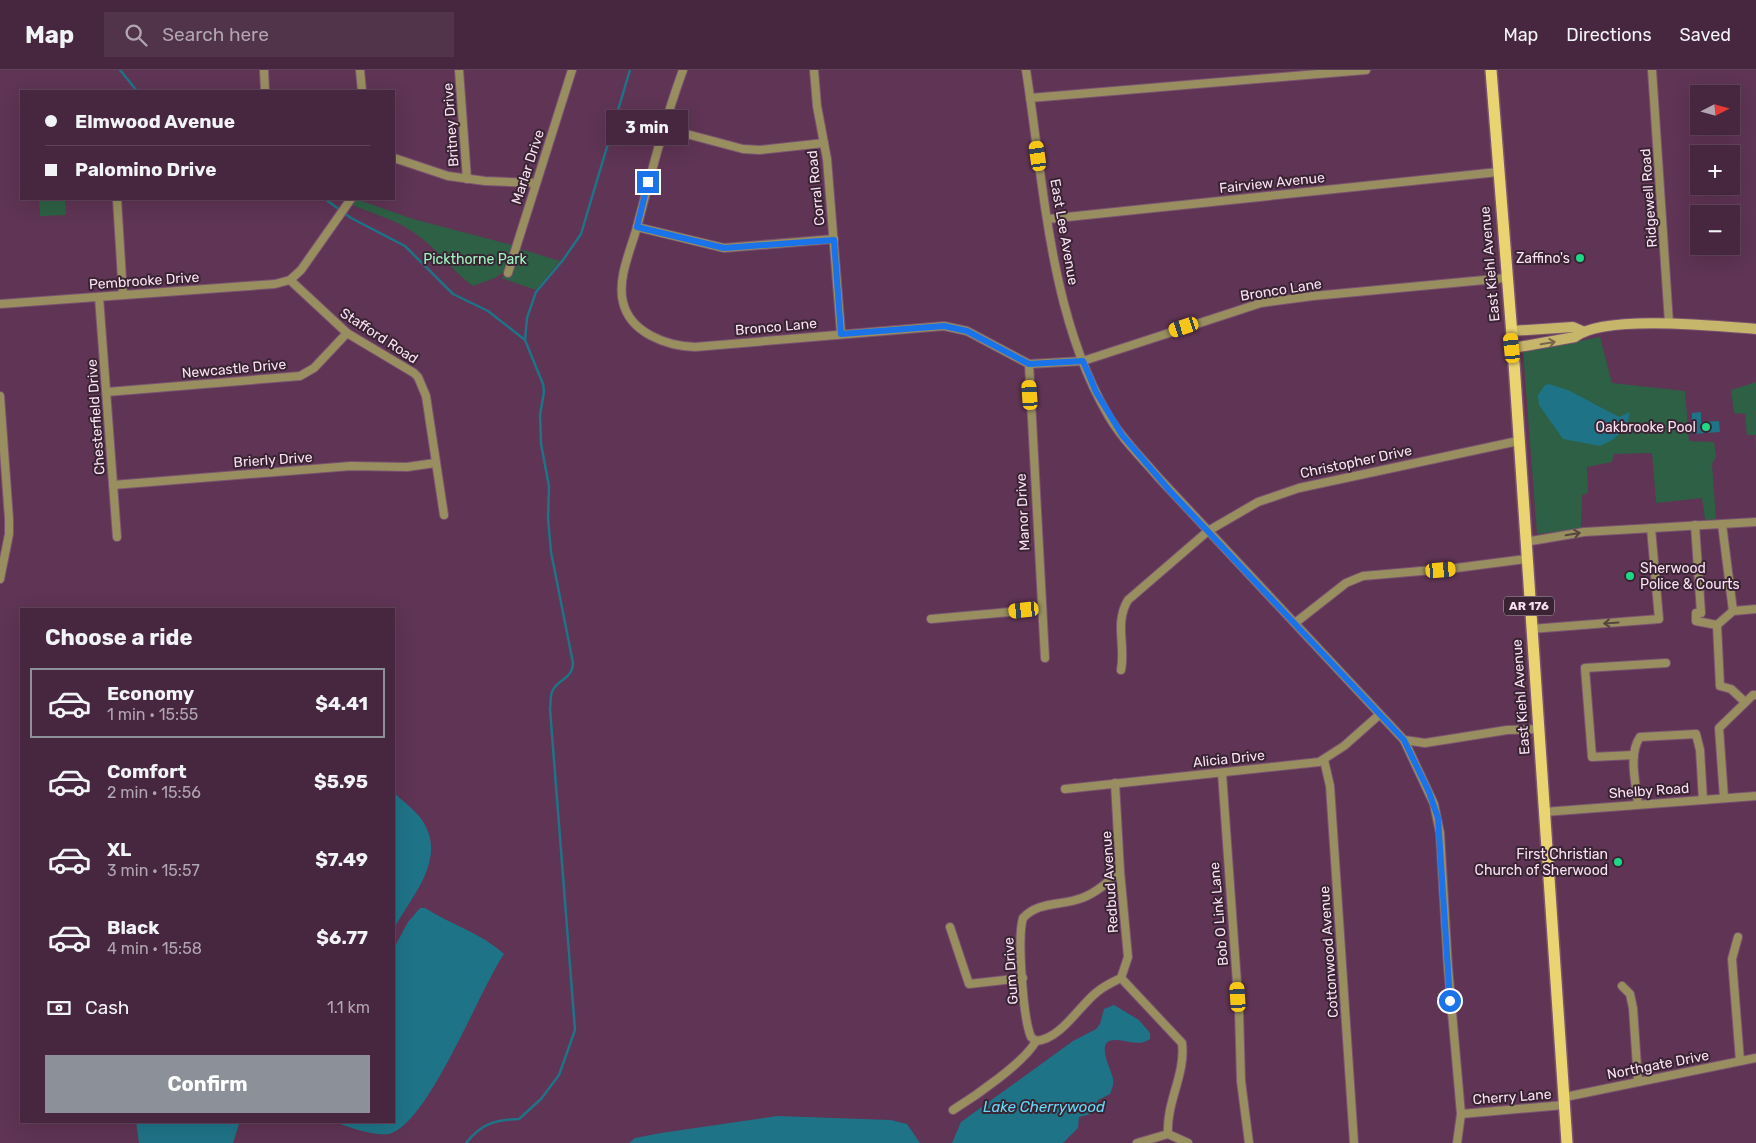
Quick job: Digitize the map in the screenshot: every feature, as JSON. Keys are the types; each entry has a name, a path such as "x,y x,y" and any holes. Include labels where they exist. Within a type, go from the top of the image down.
{"main road":[{"name":"East Kiehl Avenue","path":"1491,70 1567,1143"}],"street":[{"path":"264,70 265,90"},
{"path":"360,70 362,90"},
{"name":"Britney Drive","path":"459,70 467,178"},
{"name":"Marlar Drive","path":"508,273 572,70"},
{"path":"683,70 664,128 637,227 724,248 834,240"},
{"name":"Corral Road","path":"814,70 834,240 841,334"},
{"name":"East Lee Avenue","path":"1026,70 1058,279 1083,361 1096,392 1122,435 1208,531 1404,740 1434,804 1440,833 1448,967 1461,1114 1457,1143"},
{"path":"1030,98 1366,70"},
{"name":"Ridgewell Road","path":"1652,70 1669,323"},
{"path":"664,128 743,149 760,150 824,143"},
{"path":"395,158 448,176 535,183"},
{"name":"Fairview Avenue","path":"1048,220 1498,172"},
{"path":"117,200 123,295"},
{"path":"290,280 310,258 350,200"},
{"name":"Bronco Lane","path":"637,227 625,268 622,295 627,312 634,323 661,340 688,346 936,326 958,328 976,335 1029,364 1083,361 1261,303 1313,296 1506,278"},
{"name":"Pembrooke Drive","path":"0,304 275,284 290,280"},
{"name":"Stafford Road","path":"290,280 347,333 414,372 418,378 426,396 444,514"},
{"name":"Chesterfield Drive","path":"99,297 116,536"},
{"path":"1511,332 1573,328 1582,331 1625,325 1669,323 1756,329"},
{"path":"1512,348 1574,337 1582,331"},
{"name":"Newcastle Drive","path":"107,392 300,376 314,368 347,333"},
{"name":"Manor Drive","path":"1029,364 1045,658"},
{"path":"0,396 9,527 5,560 0,580"},
{"name":"Christopher Drive","path":"1121,670 1124,658 1120,626 1121,614 1128,600 1208,531 1250,506 1284,492 1518,441"},
{"name":"Brierly Drive","path":"113,485 351,466 406,467 435,464"},
{"path":"1525,542 1584,532 1756,522"},
{"path":"1722,524 1733,611"},
{"path":"1695,525 1701,613 1696,613 1696,621 1717,625"},
{"path":"1531,628 1659,619 1651,528"},
{"path":"1295,623 1346,583 1364,576 1456,568 1526,559"},
{"path":"931,619 1042,609"},
{"path":"1717,625 1733,611 1756,609"},
{"path":"1717,625 1720,686 1731,689 1746,702"},
{"path":"1634,755 1592,757 1584,668 1666,663"},
{"path":"1724,798 1719,728 1753,695 1756,695"},
{"name":"Alicia Drive","path":"1065,789 1310,764 1324,760 1379,715"},
{"path":"1404,740 1425,743 1507,730 1538,729"},
{"path":"1638,804 1634,755 1635,743 1640,738 1696,734 1700,750 1704,800"},
{"name":"Cottonwood Avenue","path":"1324,760 1330,786 1354,1143"},
{"name":"Bob O Link Lane","path":"1222,773 1239,1012 1241,1081 1249,1143"},
{"name":"Redbud Avenue","path":"1115,784 1120,871 1128,957 1121,978"},
{"name":"Shelby Road","path":"1544,812 1756,796"},
{"name":"Gum Drive","path":"1036,1041 1029,1031 1023,978 1020,930 1023,918 1040,906 1072,901 1093,893 1120,871"},
{"path":"950,927 969,984 1023,978"},
{"path":"1738,937 1732,959 1740,1061"},
{"path":"953,1110 1016,1064 1031,1050 1036,1041 1044,1040 1060,1028 1097,992 1121,978 1182,1042 1183,1060 1168,1119 1168,1134"},
{"path":"1622,986 1630,994 1633,1008 1638,1081"},
{"name":"Northgate Drive","path":"1564,1101 1638,1081 1756,1058"},
{"name":"Cherry Lane","path":"1461,1114 1564,1101"},
{"path":"1137,1143 1168,1134 1188,1143"}],"green space":[{"path":"39,200 65,200 66,215 40,216"},
{"name":"Pickthorne Park","path":"355,200 359,200 413,219 512,245 505,271 495,278 473,286 421,238 399,224 352,205"},
{"path":"517,248 560,261 536,290 501,278 510,272"},
{"path":"1600,337 1612,383 1685,391 1689,441 1714,442 1716,457 1712,464 1716,519 1705,520 1702,498 1656,503 1652,453 1614,454 1612,462 1587,467 1588,493 1582,495 1581,529 1537,534 1523,352"},
{"path":"1756,382 1756,457 1755,435 1747,435 1745,414 1734,413 1731,390"}],"water":[{"path":"1549,384 1570,391 1619,417 1630,412 1627,426 1614,439 1600,446 1563,439 1539,405 1538,395 1545,385"},
{"name":"Oakbrooke Pool","path":"1701,412 1701,422 1719,421 1720,432 1692,434 1692,413"},
{"path":"395,794 422,820 429,834 431,849 429,863 418,890 395,927"},
{"path":"420,908 425,908 486,940 504,954 438,1080 422,1104 407,1122 392,1133 372,1133 339,1123 395,1123 395,946 408,922"},
{"name":"Lake Cherrywood","path":"1114,1005 1139,1020 1150,1033 1150,1039 1142,1043 1116,1040 1109,1041 1106,1044 1106,1056 1113,1081 1110,1094 1098,1100 1091,1114 1079,1117 1078,1128 1063,1143 952,1143 961,1122 1073,1041 1096,1029 1100,1024 1104,1009"},
{"path":"777,1116 891,1120 907,1124 920,1143 629,1143 635,1138 661,1133"},
{"path":"136,1123 239,1123 233,1143 139,1143"}],"waterway":[{"path":"120,70 136,90"},
{"path":"525,340 527,318 536,292 563,260 581,234 630,70"},
{"path":"326,200 351,218 405,246 453,294 488,311 525,340 543,384 544,392 540,415 541,444 549,486 548,518 551,552 573,663 570,673 554,687 550,709 575,1030 559,1075 541,1099 519,1119 503,1120 483,1127 466,1143"}],"place":[{"name":"Zaffino's","path":"1580,258"},
{"name":"Oakbrooke Pool","path":"1706,427"},
{"name":"Sherwood Police & Courts","path":"1630,576"},
{"name":"First Christian Church of Sherwood","path":"1618,862"}],"route":[{"path":"648,182 637,227 712,247 724,248 834,240 841,334 944,326 958,328 976,335 1029,364 1083,361 1096,392 1122,435 1170,491 1404,740 1429,792 1438,818 1450,1001"}]}
